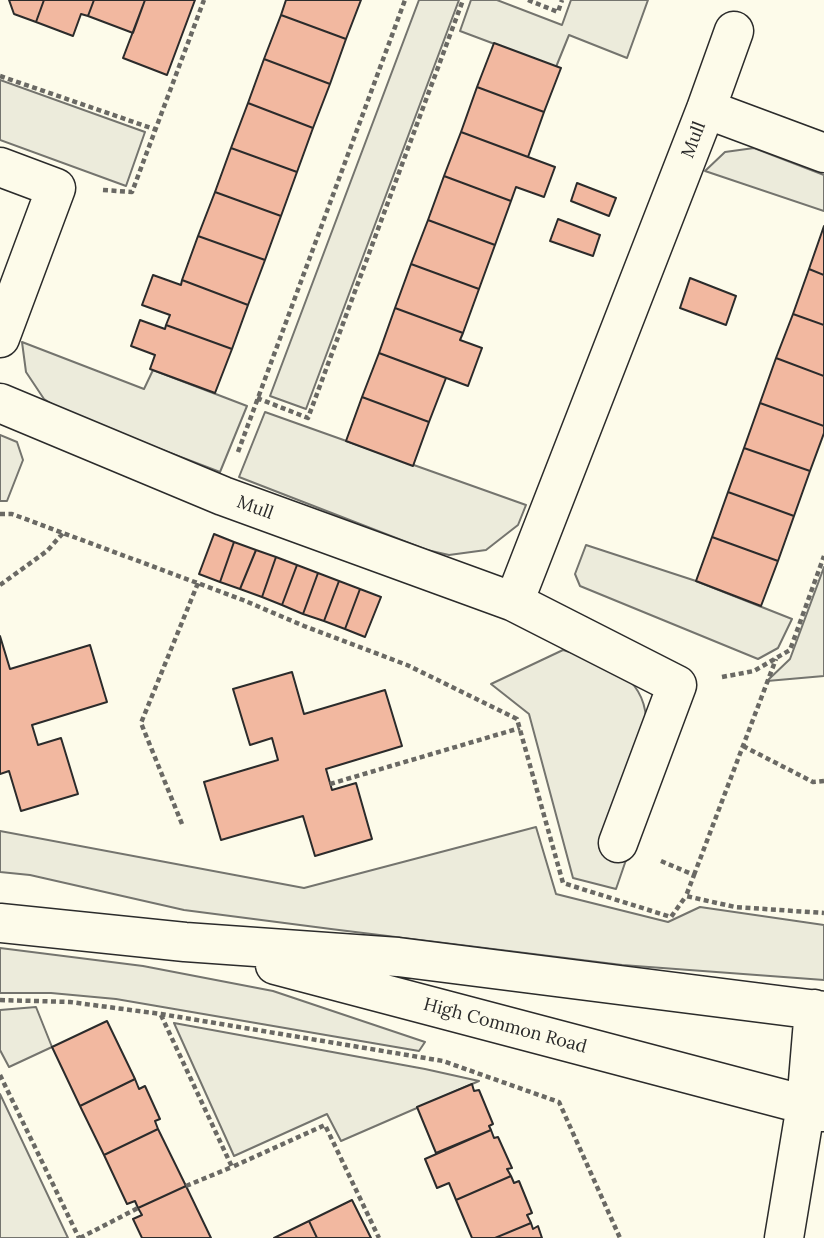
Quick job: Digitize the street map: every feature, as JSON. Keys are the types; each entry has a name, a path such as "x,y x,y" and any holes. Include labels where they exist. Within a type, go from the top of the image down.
{"street":[{"name":"Mull","path":"514,602 734,31"},
{"name":"Mull","path":"706,108 824,153"},
{"path":"0,167 56,188 0,338"},
{"name":"Mull","path":"0,403 223,496 514,602 677,685"},
{"path":"618,843 677,685"},
{"name":"High Common Road","path":"0,923 185,942 398,957 819,1010"},
{"name":"High Common Road","path":"185,942 815,1108"},
{"path":"784,1238 815,1108 819,1010"}],"path":[{"path":"56,188 132,192 204,0"},
{"path":"223,496 405,0"},
{"path":"257,398 308,418 463,0"},
{"path":"527,0 558,12 562,0"},
{"path":"0,76 154,129"},
{"path":"0,514 12,514 198,583 407,665 517,719 563,883 671,917 686,896 776,659"},
{"path":"0,585 47,551 63,533"},
{"path":"677,685 754,671 790,650 824,556"},
{"path":"182,824 141,723 198,583"},
{"path":"330,784 520,728"},
{"path":"743,746 813,782 824,781"},
{"path":"618,843 694,875"},
{"path":"686,896 735,907 824,913"},
{"path":"0,1000 70,1002 161,1014 443,1061 559,1102 620,1238"},
{"path":"161,1014 232,1167"},
{"path":"0,1076 79,1238 138,1208"},
{"path":"186,1186 325,1125 379,1238"}],"shaded area":[{"path":"419,0 459,0 306,409 270,396"},
{"path":"471,0 497,0 562,25 571,0 648,0 627,58 569,35 556,67 460,31"},
{"path":"0,80 145,132 126,186 0,140"},
{"path":"754,148 824,175 824,211 705,171 725,152"},
{"path":"22,342 144,389 153,370 247,406 220,472 68,414 44,399 26,372"},
{"path":"265,412 526,505 518,525 486,550 449,555 427,550 239,477"},
{"path":"0,435 17,442 23,460 7,501 0,501"},
{"path":"586,545 696,581 792,619 778,648 758,659 580,586 575,574"},
{"path":"824,567 824,676 767,681 790,659"},
{"path":"563,650 605,664 617,671 628,679 643,702 646,718 599,846 626,860 616,889 573,878 529,714 491,684"},
{"path":"536,827 556,894 668,922 700,907 824,925 824,980 622,965 184,910 30,875 0,872 0,831 304,888"},
{"path":"0,948 143,966 273,991 425,1042 419,1051 116,999 51,993 0,993"},
{"path":"36,1007 52,1047 9,1067 0,1050 0,1010"},
{"path":"174,1023 479,1081 341,1141 327,1114 234,1156"},
{"path":"0,1094 68,1238 0,1238"}],"building":[{"path":"9,0 44,0 36,22 14,14"},
{"path":"44,0 94,0 88,16 81,14 73,36 36,22"},
{"path":"94,0 145,0 133,33 88,16"},
{"path":"145,0 195,0 167,75 123,58"},
{"path":"286,0 361,0 346,39 281,15"},
{"path":"281,15 346,39 330,84 264,59"},
{"path":"494,43 561,68 544,112 477,87"},
{"path":"264,59 330,84 313,128 248,103"},
{"path":"477,87 544,112 528,157 461,132"},
{"path":"248,103 313,128 297,172 231,148"},
{"path":"461,132 555,167 544,197 516,187 511,201 444,176"},
{"path":"231,148 297,172 281,216 215,192"},
{"path":"444,176 511,201 495,245 428,220"},
{"path":"577,183 616,198 609,216 571,201"},
{"path":"215,192 281,216 265,260 198,236"},
{"path":"558,219 600,235 593,256 550,241"},
{"path":"428,220 495,245 479,289 411,264"},
{"path":"824,226 824,275 809,269"},
{"path":"198,236 265,260 248,305 182,280"},
{"path":"411,264 479,289 463,333 395,308"},
{"path":"809,269 824,275 824,325 793,314"},
{"path":"153,275 181,285 182,280 248,305 232,349 166,325 170,315 142,305"},
{"path":"690,278 736,296 726,325 680,308"},
{"path":"395,308 463,333 460,340 482,348 468,386 379,353"},
{"path":"793,314 824,325 824,376 776,358"},
{"path":"140,320 165,329 166,325 232,349 215,393 150,369 155,355 131,346"},
{"path":"379,353 446,378 429,422 362,397"},
{"path":"776,358 824,376 824,426 760,403"},
{"path":"362,397 429,422 413,466 346,441"},
{"path":"760,403 824,426 810,471 744,448"},
{"path":"744,448 810,471 794,516 728,492"},
{"path":"728,492 794,516 778,561 712,537"},
{"path":"214,534 234,542 220,582 199,574"},
{"path":"712,537 778,561 761,606 696,581"},
{"path":"234,542 256,550 240,589 220,582"},
{"path":"256,550 276,557 262,597 240,589"},
{"path":"276,557 297,565 282,605 262,597"},
{"path":"297,565 318,573 303,614 282,605"},
{"path":"318,573 339,581 324,621 303,614"},
{"path":"339,581 360,589 345,629 324,621"},
{"path":"360,589 381,597 365,637 345,629"},
{"path":"0,636 10,669 90,645 107,702 32,725 38,745 61,738 78,794 21,811 9,771 0,774"},
{"path":"292,672 304,714 385,690 402,746 326,769 332,790 356,783 372,839 315,856 303,816 221,840 204,782 278,760 272,738 250,745 233,689"},
{"path":"107,1021 135,1079 80,1106 52,1047"},
{"path":"135,1079 139,1089 145,1086 160,1119 155,1121 158,1129 104,1155 80,1106"},
{"path":"472,1084 474,1091 479,1090 493,1124 489,1126 491,1130 436,1153 417,1107"},
{"path":"158,1129 186,1186 138,1208 135,1201 127,1204 104,1155"},
{"path":"491,1130 494,1138 498,1137 512,1168 507,1169 511,1176 456,1200 449,1183 437,1188 425,1159"},
{"path":"511,1176 514,1183 519,1181 532,1213 527,1215 531,1223 495,1238 472,1238 456,1200"},
{"path":"186,1186 211,1238 142,1238 133,1219 142,1215 138,1208"},
{"path":"352,1200 371,1238 317,1238 309,1221"},
{"path":"309,1221 317,1238 274,1238"},
{"path":"531,1223 533,1229 538,1226 542,1238 495,1238"}]}
